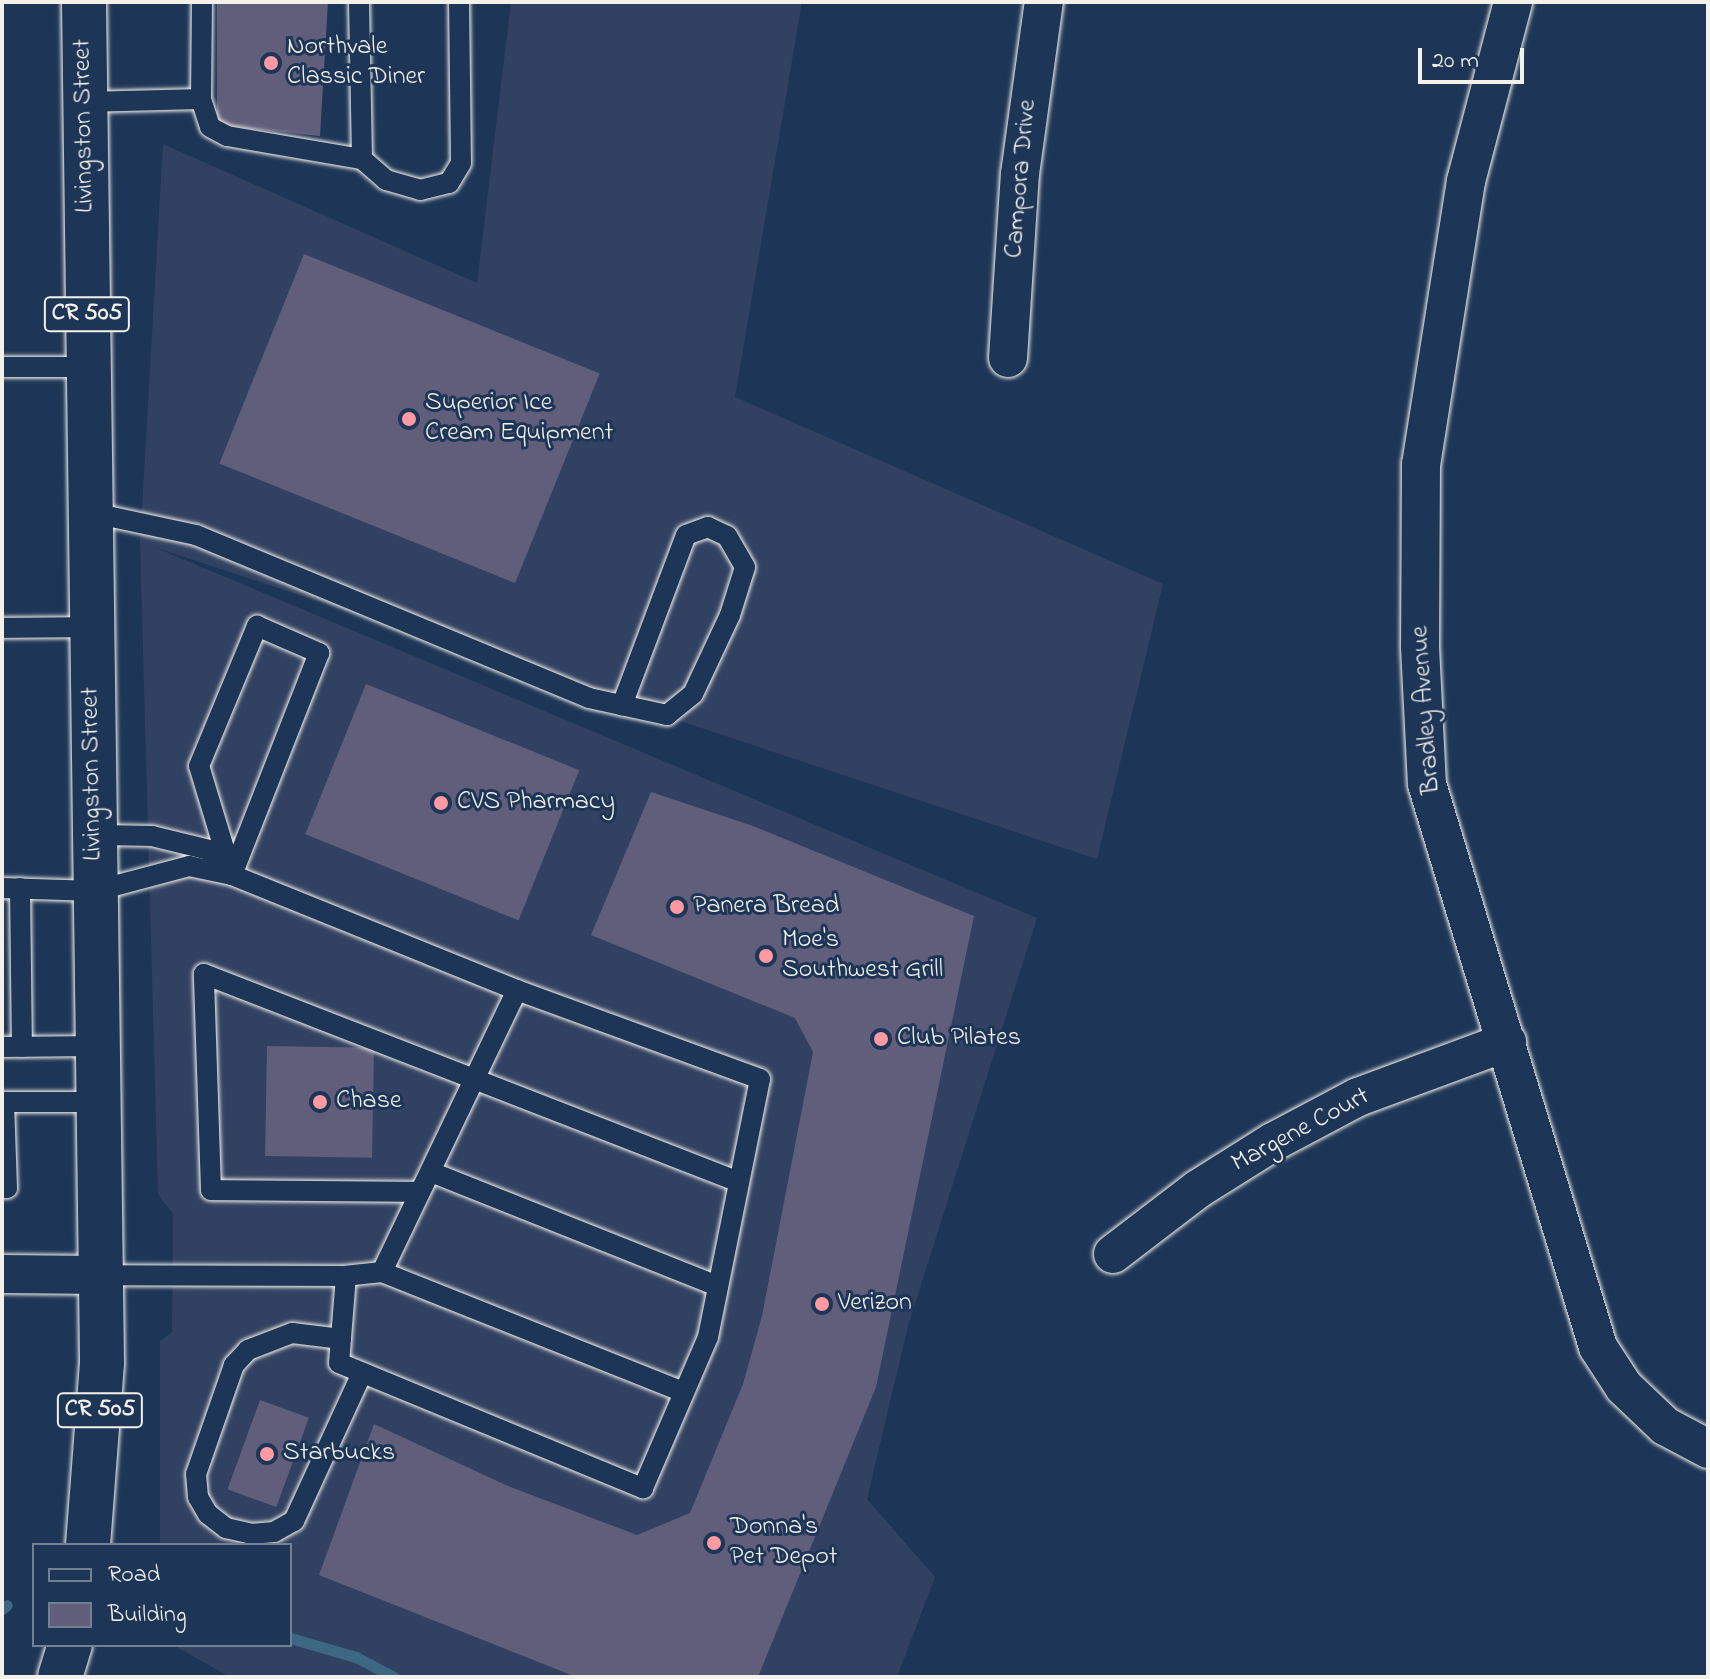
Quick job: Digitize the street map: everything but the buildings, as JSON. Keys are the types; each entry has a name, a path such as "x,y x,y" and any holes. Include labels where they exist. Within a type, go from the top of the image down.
{"main road":[{"name":"Livingston Street","path":"84,2 101,1275 99,1426 88,1543"},
{"path":"60,1677 69,1647"}],"street":[{"name":"Campora Drive","path":"1008,358 1020,174 1044,2"},
{"name":"Bradley Avenue","path":"1513,2 1466,181 1421,464 1419,558 1422,717 1427,784 1598,1347 1624,1387 1665,1426 1708,1449"},
{"name":"Margene Court","path":"1113,1254 1198,1189 1273,1142 1358,1097 1507,1042"},
{"path":"2,1274 101,1275"}],"lane":[{"path":"202,2 201,99 210,127 227,136 362,159 386,180 420,190 449,183 461,163 459,2"},
{"path":"359,2 362,159"},
{"path":"85,102 201,99"},
{"path":"2,367 88,367"},
{"path":"89,512 196,535 589,698 667,715 693,694 730,615 745,567 727,536 708,527 686,535 622,705"},
{"path":"257,626 319,653 232,875 199,766 257,626"},
{"path":"2,628 91,627"},
{"path":"94,825 103,835 152,836 209,850 232,875"},
{"path":"97,1046 12,1047 11,888 95,891 189,866 232,875 517,990 760,1079 708,1337 643,1488 339,1363 346,1276"},
{"path":"420,1192 211,1190 204,974 739,1182"},
{"path":"382,1272 517,990"},
{"path":"4,1188 4,1102 97,1102"},
{"path":"431,1172 718,1286"},
{"path":"101,1275 346,1276 382,1272 684,1392"},
{"path":"341,1339 292,1333 248,1350 234,1365 196,1474 198,1497 208,1514 226,1528 251,1534 274,1532 294,1521 362,1373"}],"shaded area":[{"path":"511,2 802,2 735,397 1163,584 1097,859 154,547 1037,918 908,1326 867,1499 935,1577 897,1677 230,1677 177,1647 292,1647 292,1543 160,1543 160,1341 172,1332 173,1214 158,1194 140,542 163,144 477,283"}],"waterway":[{"path":"2,1609 7,1605"},
{"path":"292,1639 356,1657 394,1677"}],"place":[{"name":"Northvale Classic Diner","path":"271,63"},
{"name":"Superior Ice Cream Equipment","path":"409,419"},
{"name":"CVS Pharmacy","path":"441,803"},
{"name":"Panera Bread","path":"677,907"},
{"name":"Moe's Southwest Grill","path":"766,956"},
{"name":"Club Pilates","path":"881,1039"},
{"name":"Chase","path":"320,1102"},
{"name":"Verizon","path":"822,1304"},
{"name":"Starbucks","path":"267,1454"},
{"name":"Donna's Pet Depot","path":"714,1543"}]}
